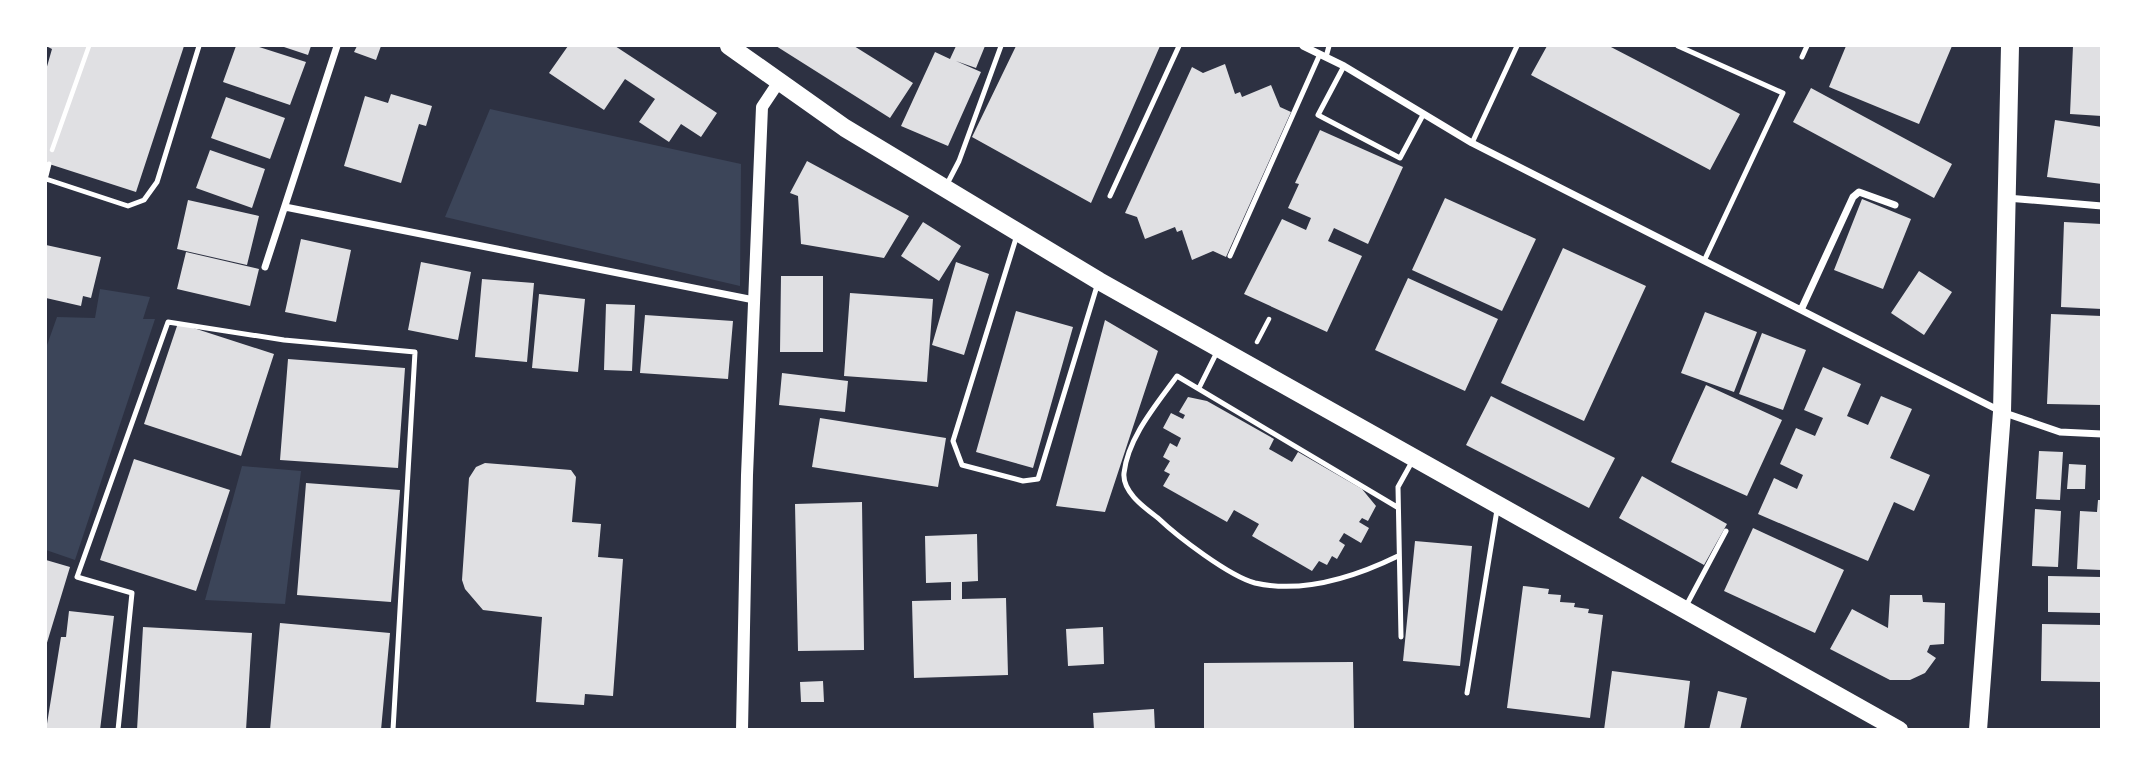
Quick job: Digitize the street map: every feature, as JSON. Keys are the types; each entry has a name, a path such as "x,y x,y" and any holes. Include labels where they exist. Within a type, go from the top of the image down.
{"main road":[{"path":"729,46 778,83 945,189 1099,281 1413,460 1899,730"},
{"path":"1973,729 2002,412 2010,46"}],"street":[{"path":"265,267 337,46"},
{"path":"1303,46 1345,66 1472,143 2002,412 2060,432 2102,434"},
{"path":"742,730 762,107 778,83"},
{"path":"1801,310 1853,197 1859,192 1867,193 1895,205"},
{"path":"2006,198 2102,206"},
{"path":"285,207 754,300"}],"lane":[{"path":"48,164 46,178 128,206 144,200 157,183 199,46"},
{"path":"945,189 960,161 1001,46"},
{"path":"1110,196 1179,46"},
{"path":"1230,256 1329,46"},
{"path":"1472,143 1517,46"},
{"path":"1678,46 1783,93 1704,261"},
{"path":"1802,57 1807,46"},
{"path":"1345,66 1318,115 1400,158 1423,115"},
{"path":"1018,232 953,441 962,465 1023,481 1038,479 1099,281"},
{"path":"118,730 132,593 77,577 168,322 284,340 415,352 393,730"},
{"path":"1199,388 1219,348"},
{"path":"1397,507 1177,376 1139,430 1124,472 1125,484 1134,497 1191,547 1253,582 1299,586 1359,575 1398,556"},
{"path":"1401,637 1398,487 1413,460"},
{"path":"1467,693 1498,507"},
{"path":"1684,610 1726,531"}],"path":[{"path":"48,164 89,46"},
{"path":"1257,342 1269,318"}],"shaded area":[{"path":"490,109 741,164 740,286 445,217"},
{"path":"100,289 150,297 143,319 155,319 75,560 46,550 46,348 57,317 95,318"},
{"path":"242,466 301,471 285,604 205,600"}],"building":[{"path":"46,46 184,46 136,192 46,163 46,70 52,49"},
{"path":"236,46 256,46 306,62 290,105 223,82"},
{"path":"281,46 311,46 308,55"},
{"path":"357,46 381,46 376,60 354,52"},
{"path":"568,46 615,46 717,113 701,137 681,124 669,142 639,122 655,99 625,79 604,110 549,73"},
{"path":"776,46 854,46 913,83 890,118"},
{"path":"956,46 985,46 976,68 956,61 981,72 948,146 901,126 935,52 950,59"},
{"path":"1016,46 1160,46 1091,203 972,137"},
{"path":"1547,46 1609,46 1740,114 1710,170 1531,75"},
{"path":"1846,46 1952,46 1919,124 1829,87"},
{"path":"2073,46 2102,46 2102,116 2070,114"},
{"path":"1225,64 1235,94 1240,92 1242,97 1271,85 1280,107 1291,112 1226,257 1213,251 1192,260 1182,230 1177,232 1175,227 1145,239 1137,217 1125,213 1192,67 1203,73"},
{"path":"1811,88 1952,164 1934,198 1793,122"},
{"path":"391,94 432,106 426,126 419,124 401,183 344,166 365,96 388,103"},
{"path":"226,97 285,118 270,159 211,138"},
{"path":"2055,120 2102,127 2102,184 2047,177"},
{"path":"1320,130 1403,167 1368,244 1334,228 1328,241 1362,256 1327,332 1244,294 1282,219 1306,230 1311,218 1288,208 1299,184 1295,183"},
{"path":"210,150 265,169 252,208 196,188"},
{"path":"807,161 909,216 884,258 801,244 798,196 790,193"},
{"path":"1445,198 1536,239 1502,311 1412,270"},
{"path":"1862,199 1911,219 1883,289 1834,270"},
{"path":"188,200 259,216 247,265 177,249"},
{"path":"923,222 961,246 939,281 901,256"},
{"path":"2064,222 2102,224 2102,309 2061,307"},
{"path":"301,239 351,250 336,322 285,312"},
{"path":"46,245 101,257 91,298 83,296 81,306 46,298"},
{"path":"1563,248 1646,286 1584,421 1501,383"},
{"path":"186,252 259,269 250,306 177,289"},
{"path":"421,262 471,272 458,340 408,330"},
{"path":"956,262 989,274 964,355 932,345"},
{"path":"1919,271 1952,292 1924,335 1891,313"},
{"path":"781,276 823,276 823,352 780,352"},
{"path":"1408,278 1498,319 1465,391 1375,350"},
{"path":"482,279 534,283 527,362 475,357"},
{"path":"850,293 933,299 927,382 844,376"},
{"path":"539,294 585,299 578,372 532,368"},
{"path":"606,304 635,305 632,371 604,370"},
{"path":"1016,311 1073,327 1033,468 976,452"},
{"path":"1705,312 1757,332 1734,392 1681,373"},
{"path":"2051,314 2102,316 2102,405 2047,404"},
{"path":"645,315 733,321 728,379 640,373"},
{"path":"1105,320 1158,351 1105,512 1056,506"},
{"path":"178,323 274,354 241,456 144,424"},
{"path":"1762,333 1806,350 1783,410 1739,394"},
{"path":"288,359 405,368 398,468 280,460"},
{"path":"1823,367 1861,384 1847,416 1868,425 1881,396 1912,409 1890,458 1930,475 1914,511 1894,502 1868,561 1758,514 1774,478 1797,489 1803,475 1780,464 1796,428 1815,436 1823,418 1804,410"},
{"path":"782,373 848,381 845,412 779,405"},
{"path":"1706,385 1782,420 1747,496 1671,462"},
{"path":"1491,396 1615,458 1589,508 1466,445"},
{"path":"1188,397 1207,401 1274,439 1269,449 1292,462 1298,452 1362,489 1376,506 1368,521 1362,518 1359,522 1369,528 1361,543 1344,533 1339,541 1345,545 1337,559 1332,556 1327,565 1319,561 1312,571 1252,536 1259,524 1234,510 1227,522 1163,486 1170,474 1164,471 1170,461 1163,457 1170,443 1177,447 1181,438 1163,428 1171,413 1183,419 1185,415 1179,412"},
{"path":"820,418 946,438 938,487 812,467"},
{"path":"2039,451 2063,452 2060,500 2036,499"},
{"path":"134,459 230,490 196,591 100,560"},
{"path":"485,463 571,470 576,477 572,522 601,524 598,557 623,559 613,696 585,694 584,705 536,702 542,617 483,610 465,589 462,580 469,478 476,467"},
{"path":"2069,464 2086,465 2085,489 2067,489"},
{"path":"1642,476 1727,524 1704,565 1619,518"},
{"path":"306,483 400,490 391,602 297,595"},
{"path":"2098,500 2102,500 2102,570 2077,569 2080,511 2097,512"},
{"path":"862,502 864,650 798,651 795,504"},
{"path":"2035,509 2061,511 2058,567 2032,566"},
{"path":"1753,528 1844,570 1815,633 1724,591"},
{"path":"977,534 978,581 962,582 962,599 1006,598 1008,675 914,678 912,601 951,600 951,582 926,583 925,536"},
{"path":"1415,541 1472,546 1460,666 1403,661"},
{"path":"46,560 70,567 46,646"},
{"path":"2048,576 2102,577 2102,613 2048,612"},
{"path":"1523,586 1549,589 1548,594 1561,595 1560,602 1575,603 1574,607 1589,609 1588,613 1603,615 1590,718 1507,708"},
{"path":"1890,595 1922,595 1923,602 1945,603 1944,644 1930,645 1927,652 1936,658 1925,673 1910,680 1890,680 1830,649 1852,609 1888,628"},
{"path":"69,611 114,616 100,730 46,730 61,637 66,637"},
{"path":"280,623 390,633 381,730 270,730"},
{"path":"2042,624 2102,625 2102,682 2041,681"},
{"path":"143,627 252,633 246,730 137,730"},
{"path":"1103,627 1104,664 1068,666 1066,629"},
{"path":"1353,662 1354,730 1204,730 1204,663"},
{"path":"1612,671 1690,681 1684,730 1604,730"},
{"path":"823,681 824,702 801,702 800,682"},
{"path":"1718,691 1747,698 1740,730 1709,730"},
{"path":"1154,709 1155,730 1094,730 1093,713"}]}
